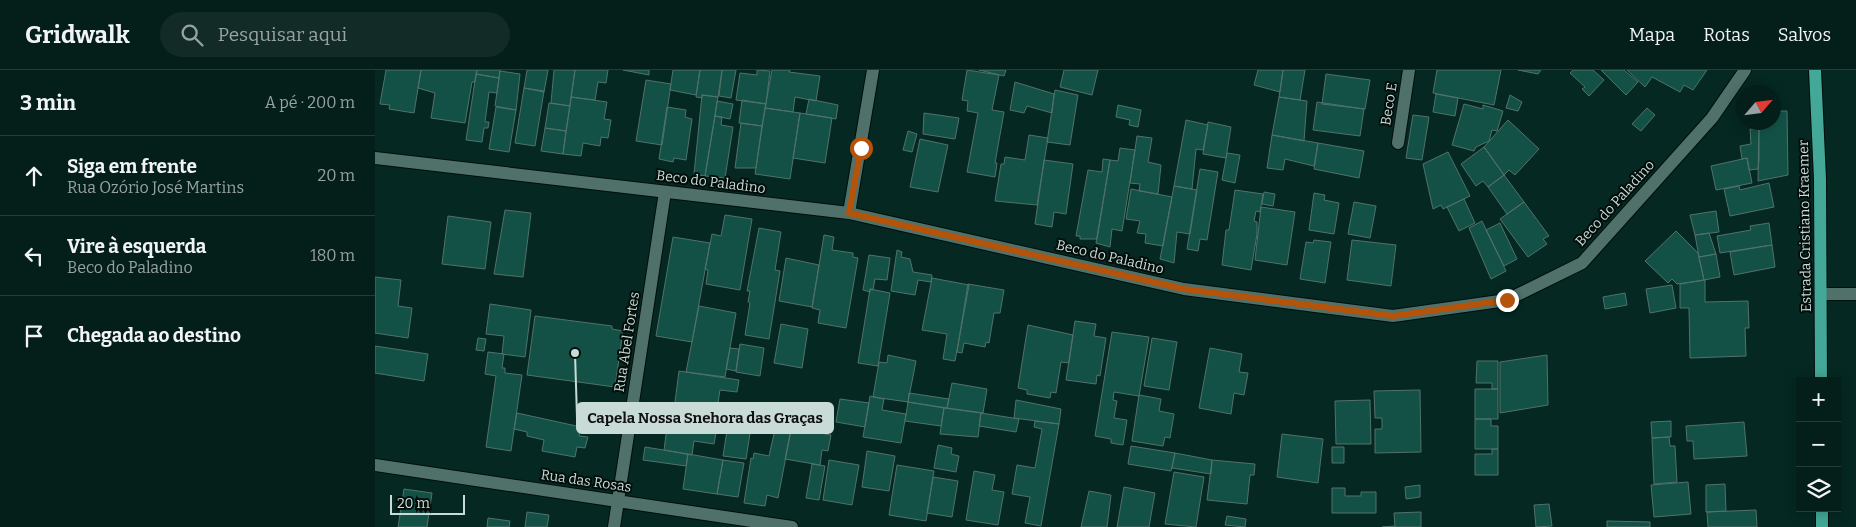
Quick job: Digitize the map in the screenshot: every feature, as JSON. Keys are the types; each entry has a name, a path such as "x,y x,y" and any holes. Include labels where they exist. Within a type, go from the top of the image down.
{"main road":[{"name":"Estrada Cristiano Kraemer","path":"1815,70 1820,179 1821,377"},
{"path":"1822,512 1822,527"}],"street":[{"path":"849,213 873,70"},
{"name":"Beco E","path":"1398,144 1409,70"},
{"name":"Beco do Paladino","path":"375,158 849,213 1184,289 1393,316 1507,300 1582,263 1712,118 1745,70"},
{"name":"Rua Abel Fortes","path":"615,527 665,192"},
{"path":"1821,294 1856,294"},
{"name":"Rua das Rosas","path":"375,465 793,527"}],"building":[{"path":"386,70 421,70 414,113 389,109 390,105 380,104"},
{"path":"421,70 477,70 475,82 472,82 465,123 431,118 435,93 418,88"},
{"path":"477,70 500,70 499,78 476,74"},
{"path":"527,70 548,70 544,92 524,88"},
{"path":"554,70 575,70 570,106 551,103"},
{"path":"575,70 608,70 606,83 598,82 595,100 571,97"},
{"path":"623,70 649,70 649,75"},
{"path":"673,70 700,70 696,95 670,90"},
{"path":"700,70 722,70 718,97 702,95 702,98 696,97"},
{"path":"722,70 736,70 731,98 719,96"},
{"path":"757,70 770,71 766,104 736,100 740,73 757,75"},
{"path":"772,70 790,70 789,72 820,76 816,101 795,97 793,112 765,108"},
{"path":"967,70 999,75 992,110 1004,112 995,163 997,163 995,177 967,172 978,113 967,111 968,101 962,100"},
{"path":"979,70 1006,70 1004,76"},
{"path":"1064,70 1098,70 1092,95 1060,87"},
{"path":"1258,70 1283,70 1280,92 1254,85"},
{"path":"1283,70 1305,70 1300,100 1279,97"},
{"path":"1437,70 1501,70 1494,105 1433,93"},
{"path":"1518,70 1541,70 1538,74"},
{"path":"1573,70 1593,70 1604,80 1589,96 1582,89 1585,87 1570,73"},
{"path":"1601,70 1624,70 1638,82 1626,95"},
{"path":"1627,70 1707,70 1693,90 1684,85 1680,92 1652,77 1645,87"},
{"path":"500,71 520,74 516,110 495,106"},
{"path":"476,74 499,78 497,93 489,92 485,122 489,122 488,128 484,128 482,142 466,140"},
{"path":"1326,74 1370,80 1365,109 1322,104"},
{"path":"646,80 671,84 662,145 636,141"},
{"path":"1015,82 1054,94 1052,113 1027,106 1024,113 1010,110"},
{"path":"524,88 544,91 535,146 515,143"},
{"path":"1055,90 1078,95 1070,145 1047,142"},
{"path":"1436,94 1458,98 1455,116 1433,112"},
{"path":"702,95 718,97 705,176 694,174"},
{"path":"1510,95 1522,102 1518,111 1506,108"},
{"path":"571,97 607,102 604,119 611,120 608,138 601,137 600,146 583,143 581,156 563,154"},
{"path":"1279,97 1307,101 1304,141 1272,135"},
{"path":"809,99 838,105 836,119 806,114"},
{"path":"742,100 766,104 762,126 739,123"},
{"path":"717,101 733,104 730,119 715,116"},
{"path":"1317,102 1364,109 1360,136 1313,130"},
{"path":"549,103 570,106 566,131 545,128"},
{"path":"1464,104 1483,109 1483,105 1503,111 1497,131 1492,130 1489,141 1476,147 1474,151 1452,145"},
{"path":"1118,105 1141,110 1138,127 1129,125 1130,120 1116,117"},
{"path":"496,107 516,110 509,152 489,149"},
{"path":"667,107 686,110 685,117 692,119 686,160 674,158 673,162 659,159"},
{"path":"765,108 800,113 790,179 755,174"},
{"path":"1647,108 1655,115 1641,131 1632,124"},
{"path":"1781,111 1787,111 1788,175 1758,181 1759,130 1781,130"},
{"path":"800,113 832,118 825,163 793,158"},
{"path":"924,113 959,118 955,139 923,134"},
{"path":"1413,115 1429,117 1422,160 1406,158"},
{"path":"715,116 722,117 721,125 733,127 725,178 705,176"},
{"path":"1186,120 1208,125 1203,150 1196,149 1192,189 1174,186"},
{"path":"1508,120 1539,149 1515,175 1509,170 1504,175 1484,147"},
{"path":"1208,122 1231,127 1226,158 1203,154"},
{"path":"741,123 762,126 756,168 735,168"},
{"path":"545,128 566,131 563,154 541,151"},
{"path":"1750,130 1759,130 1758,169 1749,170 1747,158 1742,159 1740,146 1751,144"},
{"path":"908,131 917,134 912,152 903,150"},
{"path":"1029,135 1048,138 1037,205 995,201 1001,164 1004,164 1005,157 1025,160"},
{"path":"1272,135 1318,143 1314,166 1285,159 1283,170 1267,168"},
{"path":"1137,136 1152,138 1148,162 1161,165 1158,194 1139,191 1140,184 1130,183"},
{"path":"920,139 948,145 938,192 910,187"},
{"path":"1318,143 1364,151 1359,178 1314,169"},
{"path":"1484,147 1504,175 1488,187 1483,181 1476,186 1461,164"},
{"path":"1120,148 1135,150 1122,231 1112,229 1110,247 1096,243 1110,160 1118,161"},
{"path":"1448,152 1470,196 1443,209 1441,205 1433,209 1423,164"},
{"path":"1227,153 1240,155 1235,183 1222,180"},
{"path":"1747,158 1752,183 1716,190 1711,166"},
{"path":"1103,159 1110,160 1097,239 1080,239 1080,236 1076,236 1088,170 1102,172"},
{"path":"1044,160 1073,164 1066,214 1054,212 1052,227 1035,224"},
{"path":"1200,169 1218,172 1207,240 1200,239 1198,251 1187,249"},
{"path":"1504,175 1524,202 1507,214 1488,187"},
{"path":"1769,183 1774,207 1730,216 1724,189 1739,186 1740,190"},
{"path":"1174,186 1197,190 1190,234 1177,232 1174,263 1160,259"},
{"path":"1131,189 1172,197 1163,246 1145,243 1146,234 1137,233 1140,221 1126,219"},
{"path":"1235,190 1263,194 1260,212 1256,211 1254,221 1257,222 1257,234 1251,270 1222,265 1226,230 1229,230"},
{"path":"1264,192 1275,194 1273,206 1262,204"},
{"path":"1314,193 1325,195 1324,200 1339,203 1334,234 1309,230"},
{"path":"1464,199 1475,223 1459,231 1447,207"},
{"path":"1354,202 1376,206 1370,238 1348,234"},
{"path":"1524,202 1549,236 1543,239 1547,244 1528,257 1500,219"},
{"path":"1261,207 1295,212 1287,265 1255,260"},
{"path":"505,210 531,213 523,277 494,274"},
{"path":"1716,211 1719,232 1695,235 1690,215"},
{"path":"725,215 752,219 740,290 706,284 708,270 705,269 712,234 721,236"},
{"path":"448,216 491,222 485,269 442,264"},
{"path":"1482,221 1506,271 1491,279 1469,228"},
{"path":"1500,223 1517,259 1504,266 1486,230"},
{"path":"1769,223 1772,245 1720,253 1717,236 1751,230 1750,226"},
{"path":"759,228 781,232 775,270 780,271 769,339 745,335 750,303 748,302 750,291 747,291"},
{"path":"1676,231 1698,253 1704,280 1677,284 1672,279 1668,283 1645,261"},
{"path":"1709,233 1716,254 1699,257 1695,235"},
{"path":"824,235 834,237 832,250 853,253 853,257 858,258 846,328 818,323 820,310 812,308"},
{"path":"673,237 710,243 692,342 656,336"},
{"path":"1314,240 1331,242 1325,283 1300,279 1306,242 1313,243"},
{"path":"1352,240 1396,245 1391,286 1347,280"},
{"path":"1772,245 1775,267 1734,275 1730,252"},
{"path":"897,250 902,252 901,257 910,259 913,272 932,275 931,282 918,280 915,295 891,291"},
{"path":"1716,254 1720,277 1704,280 1699,257"},
{"path":"869,255 890,258 887,280 875,279 873,290 870,289 870,292 863,290"},
{"path":"786,258 819,265 812,307 779,301"},
{"path":"375,277 401,280 398,306 412,308 408,338 375,333"},
{"path":"932,278 969,285 955,361 943,359 947,334 922,330"},
{"path":"1705,280 1705,302 1748,301 1749,328 1745,328 1746,356 1690,358 1689,308 1680,308 1680,284"},
{"path":"968,284 1004,290 1000,313 994,313 989,343 986,342 985,347 964,343 962,353 957,352"},
{"path":"1672,285 1676,308 1650,313 1646,289"},
{"path":"870,289 890,293 878,366 858,363"},
{"path":"1625,293 1627,305 1605,309 1603,297"},
{"path":"490,304 531,310 525,357 502,354 504,336 486,334"},
{"path":"699,306 736,313 725,377 686,372"},
{"path":"535,316 612,326 612,329 623,331 615,387 527,375"},
{"path":"1075,321 1096,324 1094,336 1106,338 1100,376 1097,375 1096,384 1066,380"},
{"path":"781,324 808,329 802,368 774,363"},
{"path":"1028,325 1073,335 1069,363 1061,362 1056,393 1051,392 1050,398 1027,394 1027,390 1018,388"},
{"path":"1112,332 1149,337 1139,396 1114,392 1113,400 1117,401 1114,418 1127,420 1123,445 1111,443 1111,439 1095,436"},
{"path":"478,338 486,339 484,351 476,350"},
{"path":"1152,338 1177,342 1169,390 1144,386"},
{"path":"740,344 764,348 760,376 736,372"},
{"path":"375,346 428,354 424,381 375,373"},
{"path":"730,348 739,349 736,371 726,369"},
{"path":"1210,348 1242,354 1239,372 1248,373 1244,395 1234,393 1231,414 1199,408"},
{"path":"488,352 504,354 502,368 505,368 505,373 522,375 511,451 486,447 496,376 485,374"},
{"path":"888,355 916,361 908,402 873,397 879,362 887,363"},
{"path":"1547,355 1548,405 1500,413 1500,362"},
{"path":"1477,361 1498,361 1498,389 1492,389 1492,383 1476,383"},
{"path":"679,371 739,380 737,392 720,390 716,416 674,410"},
{"path":"952,383 987,389 983,413 947,408"},
{"path":"1475,389 1498,389 1498,419 1475,419"},
{"path":"1420,390 1421,452 1375,453 1375,429 1382,429 1382,418 1375,418 1374,391"},
{"path":"909,393 949,399 947,408 908,402"},
{"path":"1139,395 1161,399 1159,411 1174,414 1170,438 1165,437 1163,446 1132,441"},
{"path":"870,396 884,399 882,410 906,414 901,443 863,437"},
{"path":"840,399 869,403 865,427 836,422"},
{"path":"1016,400 1061,409 1059,424 1014,418"},
{"path":"1370,400 1371,444 1336,444 1335,401"},
{"path":"908,402 944,408 941,426 905,421"},
{"path":"944,408 981,413 978,437 940,434"},
{"path":"517,413 581,427 579,436 588,437 585,448 577,447 575,457 542,451 544,440 527,436 527,432 514,429"},
{"path":"669,413 718,421 714,444 694,441 692,455 664,450"},
{"path":"981,413 1019,419 1016,432 979,426"},
{"path":"729,418 752,421 746,459 723,456"},
{"path":"782,418 793,420 778,498 767,495 765,506 744,503 751,458 753,459 754,453 769,456 776,425 781,426"},
{"path":"1475,419 1491,419 1491,426 1498,426 1498,449 1475,449"},
{"path":"1035,421 1059,424 1041,526 1025,523 1030,497 1012,494 1017,465 1035,468 1042,429 1034,427"},
{"path":"1671,421 1671,437 1652,438 1651,422"},
{"path":"1744,422 1747,456 1694,459 1693,441 1687,441 1686,426"},
{"path":"792,424 810,427 809,431 831,435 828,451 822,450 820,465 785,459"},
{"path":"1282,434 1323,439 1318,483 1277,477"},
{"path":"1669,437 1670,446 1675,446 1677,482 1654,484 1652,438"},
{"path":"938,445 952,448 951,454 959,456 956,472 934,468"},
{"path":"1131,446 1175,453 1171,471 1128,464"},
{"path":"645,447 688,454 686,466 643,460"},
{"path":"1332,447 1344,447 1344,463 1332,463"},
{"path":"1492,449 1498,449 1498,475 1475,475 1475,454 1492,454"},
{"path":"867,451 895,456 889,491 862,487"},
{"path":"1175,453 1212,460 1211,474 1172,468"},
{"path":"688,454 723,460 717,494 683,489"},
{"path":"723,460 744,463 738,497 717,494"},
{"path":"829,460 859,465 852,505 823,500"},
{"path":"1212,460 1255,464 1254,475 1250,475 1247,504 1207,500"},
{"path":"812,464 825,466 819,500 806,498"},
{"path":"897,465 934,471 926,521 889,515"},
{"path":"974,471 995,475 992,490 1004,492 998,525 966,520"},
{"path":"1174,472 1204,477 1196,527 1165,524"},
{"path":"933,477 958,481 952,517 927,513"},
{"path":"1688,482 1691,514 1654,517 1651,485"},
{"path":"1725,484 1726,511 1706,512 1706,485"},
{"path":"1420,485 1420,497 1406,499 1405,487"},
{"path":"1124,487 1155,493 1149,527 1117,527"},
{"path":"1332,488 1345,488 1345,496 1361,496 1361,492 1376,492 1376,513 1332,513"},
{"path":"404,489 432,493 427,527 398,527"},
{"path":"1089,491 1111,495 1107,527 1081,527"},
{"path":"1549,504 1552,526 1536,527 1534,505"},
{"path":"1756,510 1757,527 1708,527 1707,512"},
{"path":"527,512 549,515 547,527 525,527"},
{"path":"1421,512 1421,527 1382,527 1395,526 1394,513"},
{"path":"1227,516 1246,519 1245,527 1225,525"},
{"path":"488,518 510,521 509,527 487,527"},
{"path":"1607,521 1650,522 1650,527 1607,527"}],"place":[{"name":"Capela Nossa Snehora das Graças","path":"575,353"}],"route":[{"path":"861,148 849,213 1184,289 1393,316 1507,300"}]}
